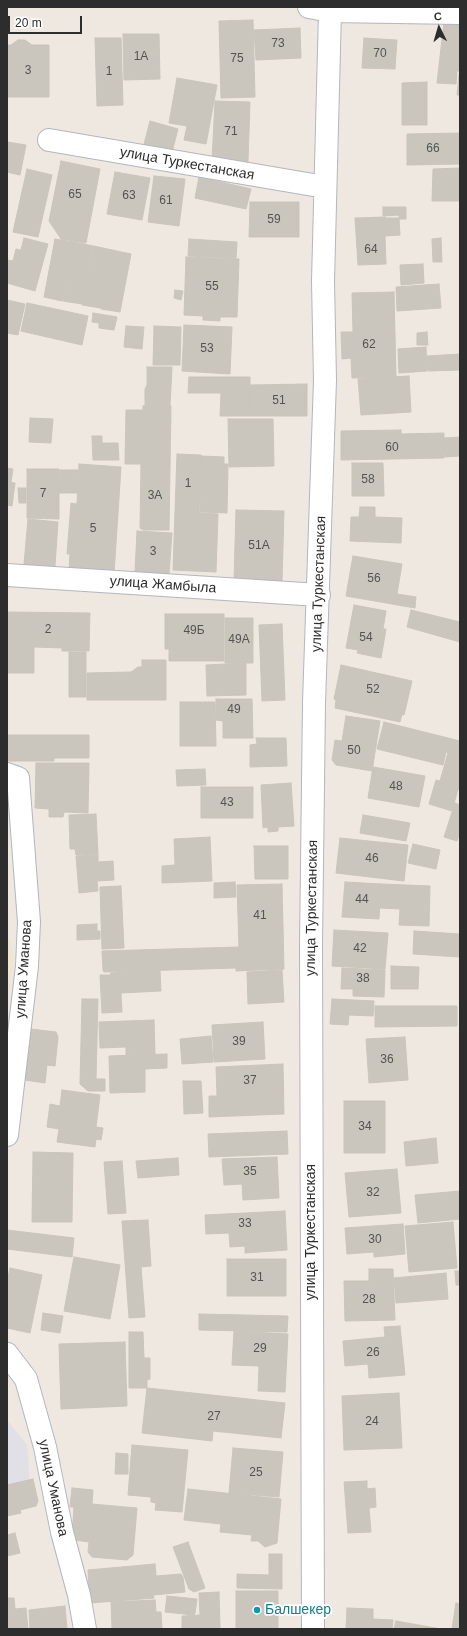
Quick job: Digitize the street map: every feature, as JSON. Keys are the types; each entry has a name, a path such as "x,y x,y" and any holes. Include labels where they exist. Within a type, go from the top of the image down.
{"street":[{"path":"320,9 453,10"},
{"name":"улица Туркестанская","path":"313,1629 311,945 314,704 319,595 325,380 323,281 324,187 320,9"},
{"name":"улица Туркестанская","path":"49,140 324,187"},
{"name":"улица Жамбыла","path":"7,575 319,595"},
{"name":"улица Уманова","path":"7,1135 27,966 28,930 12,776"},
{"name":"улица Уманова","path":"7,1354 26,1379 45,1447 62,1532 79,1595 85,1629"}],"shaded area":[{"path":"7,939 10,939 14,960 7,1005"},
{"path":"7,1420 27,1445 30,1485 7,1490"}],"building":[{"path":"253,20 255,97 221,98 219,21"},
{"path":"444,22 460,24 460,71 457,71 456,84 437,83"},
{"path":"300,28 301,58 256,60 254,30"},
{"path":"123,34 159,34 160,79 124,80"},
{"path":"95,38 121,38 123,105 97,106"},
{"path":"364,38 397,40 395,69 362,68"},
{"path":"18,40 25,40 32,45 49,45 49,97 7,97 7,45 11,45"},
{"path":"459,75 460,95 457,95"},
{"path":"177,78 217,85 206,144 184,140 187,126 169,123"},
{"path":"427,82 427,125 402,125 402,83"},
{"path":"215,101 250,102 248,162 212,161"},
{"path":"150,121 178,129 171,156 143,148"},
{"path":"460,133 460,164 407,165 407,134"},
{"path":"7,142 26,145 20,175 7,172"},
{"path":"61,161 100,169 86,243 61,239 49,221"},
{"path":"460,168 460,201 432,201 433,169"},
{"path":"27,169 52,175 38,237 13,232"},
{"path":"115,172 150,178 142,220 107,214"},
{"path":"154,176 185,179 179,226 148,222"},
{"path":"199,177 251,189 246,209 195,198"},
{"path":"250,202 299,202 299,237 249,237"},
{"path":"383,207 406,207 406,219 399,219 399,215 383,216"},
{"path":"355,218 399,218 400,235 385,236 386,264 358,265"},
{"path":"24,238 48,244 35,291 7,283 7,260 13,261 16,249 21,250"},
{"path":"441,238 442,262 433,262 432,239"},
{"path":"55,239 74,242 62,301 44,297"},
{"path":"189,239 237,242 236,258 188,256"},
{"path":"74,242 93,246 82,304 63,301"},
{"path":"94,246 112,250 101,308 82,305"},
{"path":"112,250 131,254 120,312 101,309"},
{"path":"186,257 239,259 237,317 220,317 220,321 203,320 203,316 184,315"},
{"path":"423,264 424,283 401,285 400,265"},
{"path":"439,284 441,308 397,311 396,287"},
{"path":"175,290 183,291 181,300 174,298"},
{"path":"394,292 396,377 352,378 351,358 342,359 341,332 353,332 352,293"},
{"path":"7,300 25,304 18,335 7,333"},
{"path":"27,303 88,316 82,345 21,331"},
{"path":"93,313 117,317 114,330 99,328 99,323 92,322"},
{"path":"184,325 232,327 230,374 182,371"},
{"path":"126,326 144,327 142,349 124,347"},
{"path":"154,326 181,327 180,365 153,365"},
{"path":"427,332 428,345 417,345 417,333"},
{"path":"426,347 427,371 399,373 398,349"},
{"path":"460,354 460,370 428,371 427,356"},
{"path":"147,367 172,367 170,406 145,406"},
{"path":"409,376 411,412 361,415 358,379"},
{"path":"189,377 250,377 250,416 220,416 221,393 188,393"},
{"path":"307,384 307,416 250,416 250,385"},
{"path":"143,406 171,406 169,530 143,530 140,528 141,464 125,464 126,410 143,410"},
{"path":"30,418 53,419 51,443 29,442"},
{"path":"228,419 273,419 274,466 229,467"},
{"path":"401,430 401,434 444,433 444,458 341,460 341,431"},
{"path":"92,436 102,436 102,443 118,443 119,460 93,460"},
{"path":"460,437 460,456 445,457 444,438"},
{"path":"177,454 201,455 199,513 218,514 216,572 173,570"},
{"path":"201,456 224,457 224,464 228,464 227,513 200,512"},
{"path":"352,463 383,463 384,496 352,496"},
{"path":"79,464 121,467 114,574 69,571 70,554 67,554 71,503 77,504"},
{"path":"7,468 13,469 11,482 7,482"},
{"path":"27,469 59,469 59,519 27,518"},
{"path":"60,470 78,470 77,493 59,493"},
{"path":"7,482 15,483 12,506 7,505"},
{"path":"18,488 26,488 26,503 19,503"},
{"path":"360,507 375,507 375,517 402,518 401,543 350,541 351,517 359,517"},
{"path":"236,510 284,511 282,582 234,580"},
{"path":"28,519 58,522 55,566 24,564"},
{"path":"137,531 172,533 169,574 135,571"},
{"path":"353,556 402,564 397,594 416,597 415,608 346,596"},
{"path":"354,605 386,611 383,629 386,629 381,658 357,653 358,650 346,648"},
{"path":"411,610 460,622 460,642 407,627"},
{"path":"7,612 90,613 89,651 62,651 62,648 34,647 34,673 7,673"},
{"path":"165,614 224,614 224,661 169,661 169,649 165,649"},
{"path":"225,618 253,618 253,663 225,663"},
{"path":"282,624 285,700 262,701 259,625"},
{"path":"69,652 86,652 86,697 69,697"},
{"path":"142,660 166,660 166,700 87,700 87,673 131,672 138,667 142,667"},
{"path":"246,663 246,695 207,696 206,665"},
{"path":"341,665 412,681 404,715 402,714 400,722 335,708 336,700 334,699"},
{"path":"216,699 252,699 253,738 223,738 223,721 216,720"},
{"path":"180,702 215,702 216,746 180,746"},
{"path":"346,716 380,721 372,771 336,765 332,760 335,740 342,741"},
{"path":"384,722 460,741 460,756 446,752 443,765 377,749"},
{"path":"7,735 89,735 89,758 54,758 54,761 7,761"},
{"path":"256,738 286,738 287,766 250,767 250,745 257,744"},
{"path":"448,753 460,757 460,790 458,789 452,811 429,804 436,780 440,781"},
{"path":"36,763 89,763 88,813 64,812 63,817 49,817 49,809 35,808"},
{"path":"373,767 425,776 419,807 368,798"},
{"path":"205,769 206,785 177,786 176,770"},
{"path":"291,783 294,826 278,827 278,831 268,832 268,827 263,828 261,785"},
{"path":"201,787 253,787 253,818 201,818"},
{"path":"455,803 460,805 460,833 457,841 444,837"},
{"path":"96,814 98,854 76,855 75,849 70,849 69,815"},
{"path":"363,815 410,823 406,841 360,833"},
{"path":"210,837 212,881 162,883 162,866 175,865 174,839"},
{"path":"340,838 408,845 404,881 336,873"},
{"path":"413,844 440,850 436,869 408,863"},
{"path":"254,846 288,846 288,879 255,879"},
{"path":"98,855 98,862 113,861 114,880 97,881 98,891 79,893 76,856"},
{"path":"235,882 236,897 214,898 214,883"},
{"path":"345,882 381,884 379,919 342,917"},
{"path":"282,884 284,969 236,971 236,968 104,972 103,970 102,951 239,947 237,885"},
{"path":"381,884 430,886 429,926 399,925 400,909 380,908"},
{"path":"121,886 124,948 102,949 100,887"},
{"path":"97,924 97,931 100,931 100,939 77,940 77,925"},
{"path":"334,930 388,933 385,969 332,966"},
{"path":"414,931 460,934 460,957 413,954"},
{"path":"391,966 419,967 418,989 391,989"},
{"path":"342,968 385,970 384,997 353,996 353,989 341,989"},
{"path":"160,970 161,991 121,993 122,1012 102,1013 100,975"},
{"path":"282,970 284,1002 248,1004 247,972"},
{"path":"82,999 98,999 96,1079 105,1079 105,1091 88,1091 80,1084"},
{"path":"332,999 374,1001 373,1016 349,1015 348,1025 330,1024"},
{"path":"375,1006 457,1006 457,1026 375,1027"},
{"path":"154,1020 155,1054 126,1055 126,1047 100,1048 99,1022"},
{"path":"263,1022 265,1059 214,1062 212,1025"},
{"path":"31,1029 56,1032 58,1037 55,1066 47,1065 45,1083 25,1080"},
{"path":"211,1036 213,1062 182,1064 180,1039"},
{"path":"405,1037 408,1080 369,1083 366,1039"},
{"path":"167,1054 167,1068 145,1069 145,1092 110,1093 109,1056"},
{"path":"283,1064 284,1114 209,1117 209,1096 217,1096 216,1067"},
{"path":"183,1081 201,1081 203,1113 184,1114"},
{"path":"62,1090 100,1095 96,1127 103,1128 101,1140 96,1139 95,1147 57,1142 59,1129 47,1127 50,1104 60,1106"},
{"path":"344,1101 385,1101 385,1153 344,1153"},
{"path":"287,1131 288,1154 209,1157 208,1134"},
{"path":"436,1138 438,1163 406,1166 404,1142"},
{"path":"33,1152 73,1153 72,1222 32,1222"},
{"path":"277,1157 279,1198 243,1200 242,1184 224,1185 222,1159"},
{"path":"178,1158 179,1175 138,1178 136,1161"},
{"path":"122,1161 126,1213 108,1214 104,1162"},
{"path":"397,1169 401,1213 349,1217 345,1173"},
{"path":"460,1191 460,1219 418,1223 415,1195"},
{"path":"285,1211 287,1250 245,1253 245,1246 230,1247 229,1233 206,1234 205,1215"},
{"path":"148,1220 151,1266 141,1267 145,1317 129,1318 122,1221"},
{"path":"453,1222 457,1268 409,1272 405,1226"},
{"path":"403,1224 405,1254 374,1257 374,1252 347,1254 345,1228"},
{"path":"7,1230 74,1238 72,1257 7,1249"},
{"path":"74,1257 120,1265 110,1319 64,1311"},
{"path":"227,1259 286,1259 286,1296 227,1296"},
{"path":"10,1268 42,1275 30,1333 7,1328 7,1282"},
{"path":"369,1269 393,1269 395,1320 345,1321 344,1281 369,1281"},
{"path":"455,1271 460,1271 460,1285 456,1285"},
{"path":"446,1273 448,1299 396,1303 394,1278"},
{"path":"43,1313 63,1316 60,1333 41,1330"},
{"path":"199,1314 288,1316 287,1332 199,1330"},
{"path":"400,1326 405,1375 369,1378 368,1364 345,1366 343,1341 385,1337 384,1327"},
{"path":"234,1331 288,1334 285,1392 258,1391 259,1366 232,1365"},
{"path":"129,1332 143,1332 144,1358 150,1358 150,1379 147,1380 147,1388 129,1388"},
{"path":"125,1342 127,1406 61,1409 59,1344"},
{"path":"147,1388 285,1403 281,1438 213,1431 212,1441 142,1433"},
{"path":"399,1393 402,1448 344,1450 342,1396"},
{"path":"132,1445 188,1450 182,1512 155,1510 156,1503 151,1502 151,1497 128,1495"},
{"path":"233,1448 283,1452 279,1497 229,1493"},
{"path":"116,1453 128,1454 128,1474 115,1474"},
{"path":"33,1479 38,1501 36,1506 20,1510 21,1513 7,1516 7,1485"},
{"path":"367,1481 367,1489 375,1488 376,1507 369,1508 371,1532 348,1533 344,1482"},
{"path":"72,1488 93,1490 92,1504 137,1508 133,1555 127,1560 92,1557 88,1552 89,1542 74,1540 72,1537 74,1507 70,1507"},
{"path":"188,1489 281,1499 277,1543 265,1547 258,1541 251,1541 252,1535 220,1532 221,1524 184,1520"},
{"path":"15,1533 20,1553 7,1556 7,1535"},
{"path":"188,1542 205,1588 194,1592 189,1589 173,1547"},
{"path":"269,1554 282,1554 282,1589 237,1588 237,1574 269,1575"},
{"path":"155,1564 156,1576 181,1574 183,1577 185,1592 153,1595 154,1598 90,1603 88,1570"},
{"name":"Балшекер","path":"236,1591 278,1591 278,1629 236,1629"},
{"path":"219,1592 220,1629 182,1629 182,1616 200,1615 199,1593"},
{"path":"167,1596 197,1599 194,1615 165,1612"},
{"path":"7,1598 14,1598 15,1609 26,1608 28,1629 7,1629"},
{"path":"155,1600 156,1612 161,1612 162,1629 112,1629 111,1602"},
{"path":"456,1603 460,1604 460,1629 452,1629"},
{"path":"65,1606 67,1629 30,1629 29,1610"},
{"path":"347,1608 373,1609 373,1619 393,1620 392,1629 346,1629"},
{"path":"396,1621 441,1629 394,1629"}],"place":[{"name":"Балшекер","path":"257,1610"}]}
